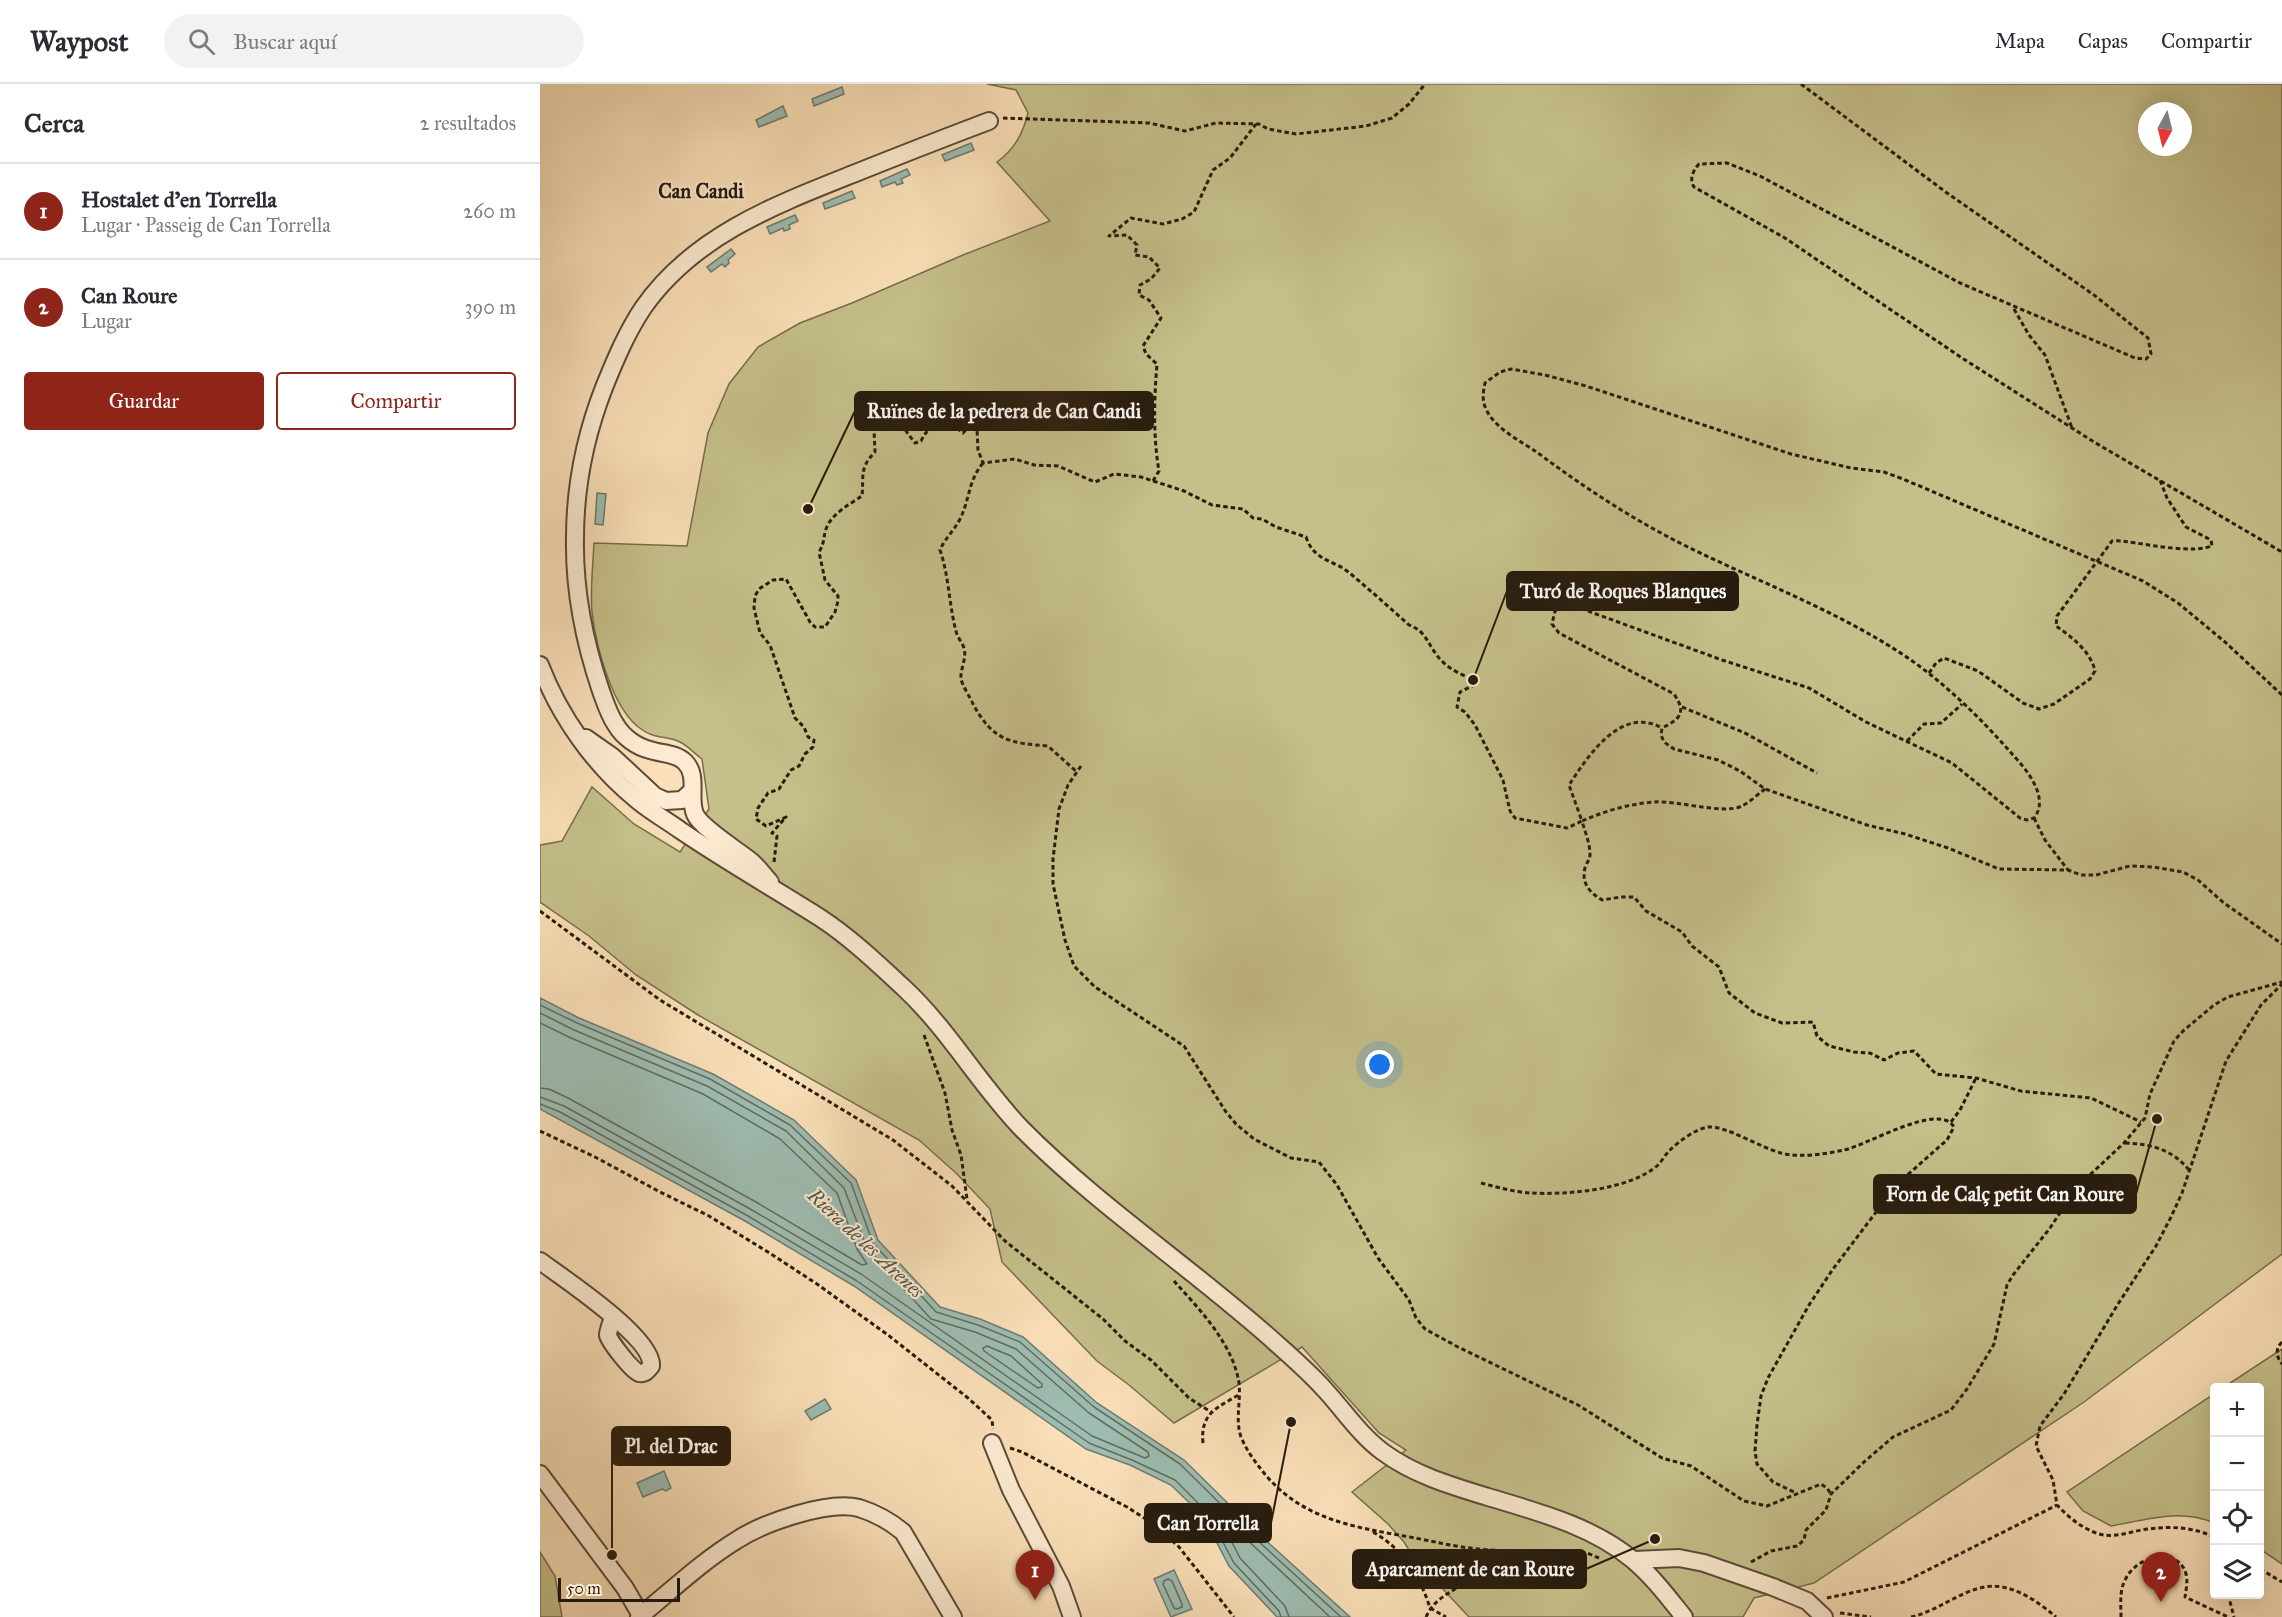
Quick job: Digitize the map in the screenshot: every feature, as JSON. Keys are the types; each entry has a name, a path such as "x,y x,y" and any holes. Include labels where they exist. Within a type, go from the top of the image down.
{"street":[{"path":"783,896 753,863 696,816 692,796 692,776 683,760 636,744 616,726 594,669 579,607 575,516 580,480 594,416 622,344 643,308 682,264 721,235 767,209 989,121"},
{"path":"540,665 550,691 573,729 594,757 636,799 663,819 825,921 906,989 920,1003 986,1089 1020,1127 1096,1198 1194,1274 1276,1342 1325,1390 1370,1442 1402,1465 1431,1478 1576,1527 1599,1538 1634,1560 1660,1586 1684,1617"},
{"path":"573,729 613,757 655,796 675,801 692,796"},
{"path":"663,819 678,817 686,812 692,796"},
{"path":"540,1261 614,1316"},
{"path":"992,1443 1011,1490 1061,1586 1072,1617"},
{"path":"540,1474 625,1588 641,1616 712,1557 738,1539 784,1518 842,1507 858,1508 892,1523 903,1532 953,1617"},
{"path":"1634,1560 1679,1558 1727,1571 1816,1610"}],"path":[{"path":"989,121 1005,118 1149,123 1185,131 1215,123 1256,124 1268,129 1296,134 1366,126 1392,118 1409,104 1425,84"},
{"path":"1801,84 1947,193 2094,295 2148,338 2152,348 2151,354 2146,359 2134,358 2013,307 1936,271 1789,191 1727,162 1699,164 1694,170 1691,181 1694,187 1785,238 1962,358 2072,428 2282,552"},
{"path":"1153,481 1159,471 1156,416 1153,403 1157,364 1146,354 1143,346 1161,318 1149,300 1139,295 1140,285 1151,279 1160,268 1149,257 1135,255 1137,244 1127,235 1109,236 1131,218 1163,224 1182,219 1194,212 1214,170 1230,158 1256,124"},
{"path":"2013,307 2029,335 2045,355 2072,428"},
{"path":"1816,773 1745,733 1682,707 1674,694 1666,688 1559,633 1552,624 1555,610 1568,605 1577,607 1809,688 1866,722 1952,763 2020,818 2027,820 2034,818 2040,807 2038,792 2023,766 1991,730 1918,664 1863,630 1685,546 1577,481 1492,418 1484,401 1485,383 1500,372 1511,369 1545,375 1586,386 1791,453 1851,468 1884,472 2143,581 2178,603 2225,642 2282,695"},
{"path":"769,881 777,852 777,836 772,833 786,817 766,826 756,819 758,808 768,793 779,789 791,770 798,766 804,754 813,747 814,740 808,737 795,718 770,645 760,633 754,608 755,596 759,589 773,580 786,579 810,622 815,627 825,627 831,618 838,596 825,580 819,552 825,543 826,528 837,514 862,496 862,479 866,461 875,452 874,430 879,422 894,415 915,443 921,441 927,429 939,422 949,419 956,420 957,428 963,433 971,424 977,428 978,450 983,463"},
{"path":"1077,772 1048,746 1029,746 1007,740 996,734 979,716 961,679 965,663 964,649 956,632 940,550 944,539 952,534 962,516 973,475 983,463 1016,459 1034,465 1058,466 1095,482 1114,474 1141,477 1184,491 1212,505 1243,509 1253,518 1262,519 1276,527 1306,537 1310,548 1317,555 1351,573 1409,625 1420,629 1429,645 1445,664 1478,683 1460,692 1457,707 1465,712 1475,725 1503,780 1510,811 1515,818 1567,828 1611,809 1655,802 1735,808 1742,806 1765,789"},
{"path":"1929,673 1936,663 1944,658 1978,671 2023,703 2039,709 2054,704 2090,679 2095,671 2093,660 2087,652 2056,626 2057,616 2112,541 2181,547 2208,548 2212,546 2211,540 2186,527 2167,498 2159,478"},
{"path":"1907,741 1924,724 1941,723 1962,704"},
{"path":"1662,728 1676,721 1681,714 1682,707"},
{"path":"1662,728 1657,725 1638,723 1622,726 1596,748 1569,785 1587,837 1590,857 1585,867 1584,879 1590,893 1602,900 1634,897 1646,910 1682,932 1692,946 1719,967 1729,993 1755,1013 1782,1023 1813,1023 1817,1035 1829,1046 1870,1053 1884,1060 1898,1053 1914,1051 1936,1074 1976,1078 2021,1091 2091,1098 2140,1122"},
{"path":"1662,728 1661,735 1664,742 1674,749 1718,760 1740,771 1765,789 1867,825 1905,834 1999,869 2068,870 2080,875 2096,875 2130,866 2183,872 2198,880 2224,903 2282,944"},
{"path":"1081,766 1068,785 1059,809 1053,859 1053,884 1065,940 1074,966 1095,987 1184,1046 1226,1112 1254,1139 1291,1158 1319,1162 1328,1172 1378,1258 1409,1300 1416,1318 1425,1329 1578,1405 1662,1458 1691,1466 1744,1501 1767,1506 1821,1484 1831,1494"},
{"path":"2034,818 2045,840 2068,870"},
{"path":"540,911 660,1000 893,1140 952,1186 1005,1241 1103,1319 1125,1341 1151,1360 1189,1398 1211,1412"},
{"path":"1727,1571 1748,1564 1771,1551 1797,1546 1804,1540 1806,1530 1827,1510 1831,1494 1864,1462 1893,1437 1951,1410 1967,1389 1994,1344 2007,1285 2013,1275 2050,1228 2077,1187 2124,1143 2145,1118 2150,1094 2168,1053 2184,1031 2214,1005 2228,997 2282,983"},
{"path":"2210,1536 2173,1526 2115,1535 2101,1534 2077,1523 2057,1505 2053,1480 2036,1446 2040,1426 2064,1394 2156,1246 2182,1192 2226,1061 2256,1013 2282,983"},
{"path":"921,1026 945,1093 952,1130 961,1155 968,1201"},
{"path":"1951,1122 1960,1110 1976,1078"},
{"path":"1481,1183 1528,1193 1574,1192 1613,1184 1641,1177 1659,1164 1669,1150 1698,1130 1709,1127 1731,1132 1749,1142 1782,1154 1801,1155 1862,1146 1897,1129 1934,1118 1951,1122 1954,1127 1947,1140 1905,1177 1889,1195 1818,1289 1768,1378 1761,1396 1757,1425 1755,1451 1757,1464 1773,1482 1796,1493"},
{"path":"540,1131 709,1216 818,1284 968,1398 992,1420 992,1443 1022,1452 1127,1507 1155,1525 1179,1547 1234,1617"},
{"path":"2124,1143 2156,1146 2180,1159 2189,1170"},
{"path":"1168,1274 1207,1319 1236,1368 1240,1393 1238,1419 1240,1436 1248,1453 1269,1480 1300,1506 1348,1526 1462,1547 1587,1553 1609,1561 1634,1560"},
{"path":"2282,1342 2278,1346 2277,1355 2282,1364"},
{"path":"1203,1443 1203,1426 1211,1412 1240,1393"},
{"path":"1816,1610 1904,1582 2057,1505"},
{"path":"1372,1531 1398,1550 1423,1587 1430,1608 1446,1617"},
{"path":"1426,1617 1430,1608 1450,1591 1474,1577 1485,1566 1495,1550"},
{"path":"2121,1617 2122,1587 2129,1573 2143,1562 2160,1557 2176,1561 2186,1572 2185,1597 2228,1617"},
{"path":"2264,1572 2282,1582"},
{"path":"1911,1617 1935,1610 1979,1588 1997,1587 2020,1593 2040,1604 2056,1617"},
{"path":"2229,1599 2234,1617"},
{"path":"1816,1610 1871,1617"}],"shaded area":[{"path":"987,84 2282,84 2282,1254 2084,1402 1814,1583 1754,1598 1743,1617 1469,1617 1414,1558 1388,1524 1352,1492 1406,1450 1379,1433 1302,1347 1174,1423 1097,1361 1002,1262 990,1209 956,1173 919,1140 698,1015 636,975 589,936 540,902 540,845 562,841 592,787 634,824 680,852 709,809 702,759 680,742 641,729 622,707 607,676 597,642 592,612 594,543 687,546 708,433 729,384 758,347 800,323 1050,221 997,162 1009,152 1017,140 1028,113 1016,90"},
{"path":"2282,1349 2282,1564 2264,1552 2264,1383 2230,1383"},
{"path":"2210,1397 2210,1522 2188,1516 2175,1516 2150,1518 2111,1526 2083,1511 2067,1492"},
{"path":"540,1552 555,1576 562,1617 540,1617"}],"water":[{"path":"842,87 844,94 814,106 812,99"},
{"path":"783,106 787,116 759,127 756,120"},
{"path":"971,143 974,150 945,161 942,155"},
{"path":"907,169 910,175 901,179 903,183 897,185 895,182 882,187 880,181"},
{"path":"852,191 855,198 825,209 823,203"},
{"path":"795,215 798,221 789,225 790,229 784,231 783,228 770,234 767,227"},
{"path":"731,249 735,254 728,260 729,263 725,267 722,264 711,272 707,267"},
{"path":"597,493 606,494 603,525 595,524"},
{"name":"Riera de les Arenes","path":"540,998 579,1018 713,1074 794,1120 856,1180 878,1240 940,1307 980,1319 1023,1337 1097,1403 1184,1460 1261,1536 1350,1617 1277,1617 1229,1566 1203,1516 1171,1485 1130,1465 1086,1449 854,1286 745,1221 540,1109"},
{"path":"825,1399 831,1409 811,1420 805,1411"},
{"path":"664,1471 671,1488 666,1491 662,1489 643,1497 637,1483"},
{"path":"1174,1570 1192,1609 1171,1617 1154,1579"}],"place":[{"name":"Ruïnes de la pedrera de Can Candi","path":"808,509"},
{"name":"Turó de Roques Blanques","path":"1473,680"},
{"name":"Forn de Calç petit Can Roure","path":"2157,1119"},
{"name":"Can Torrella","path":"1291,1422"},
{"name":"Aparcament de can Roure","path":"1655,1539"},
{"name":"Pl. del Drac","path":"612,1555"},
{"name":"Hostalet d'en Torrella","path":"1035,1600"},
{"name":"Can Roure","path":"2161,1602"}],"district":[{"name":"Can Candi","path":"701,191"}]}
